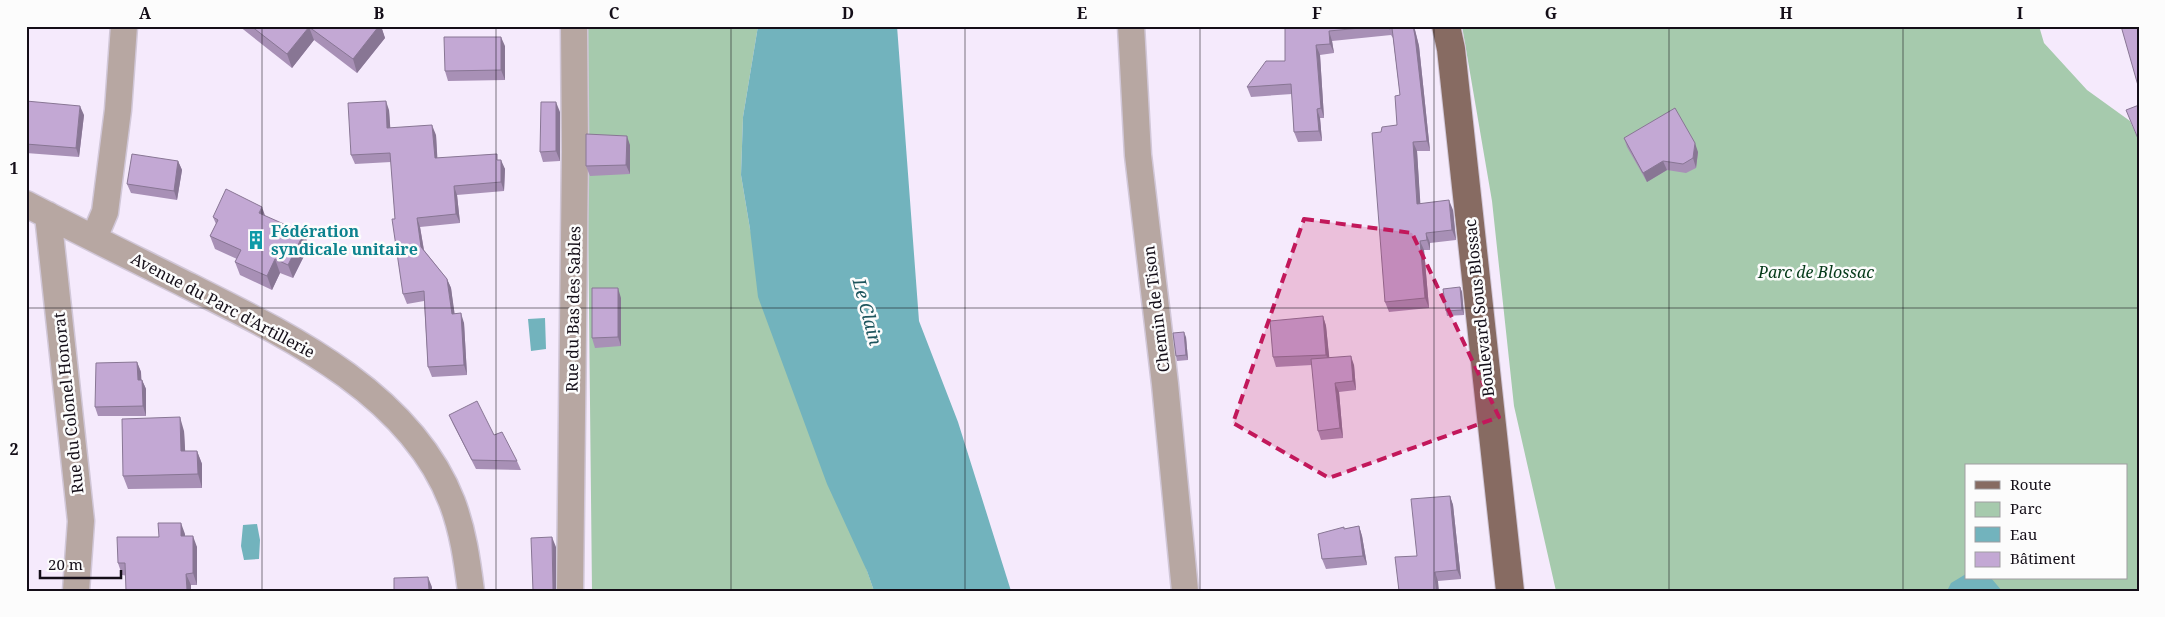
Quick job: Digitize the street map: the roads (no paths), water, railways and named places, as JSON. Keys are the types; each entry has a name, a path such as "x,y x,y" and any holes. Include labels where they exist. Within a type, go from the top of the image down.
{"main road":[{"name":"Boulevard Sous Blossac","path":"1446,26 1453,69 1510,591"}],"street":[{"path":"94,238 105,212 118,110 124,26"},
{"name":"Rue du Bas des Sables","path":"570,591 575,152 574,26"},
{"name":"Chemin de Tison","path":"1130,26 1138,155 1165,384 1185,591"},
{"name":"Avenue du Parc d'Artillerie","path":"37,210 261,322 309,349 355,380 402,425 422,449 437,472 452,501 464,538 470,591"},
{"name":"Rue du Colonel Honorat","path":"37,210 81,521 76,591"}],"water":[{"name":"Le Clain","path":"758,26 897,26 919,321 958,422 1011,591 874,591 867,571 827,484 758,297 741,175 743,117"},
{"path":"545,318 546,349 531,351 528,319"},
{"path":"257,524 260,540 259,559 244,560 241,546 243,525"},
{"path":"1965,575 1965,580 1993,580 2002,591 1947,591 1951,583"}],"place":[{"name":"Fédération syndicale unitaire","path":"256,240"}],"park label":[{"name":"Parc de Blossac","path":"1816,272"}]}
